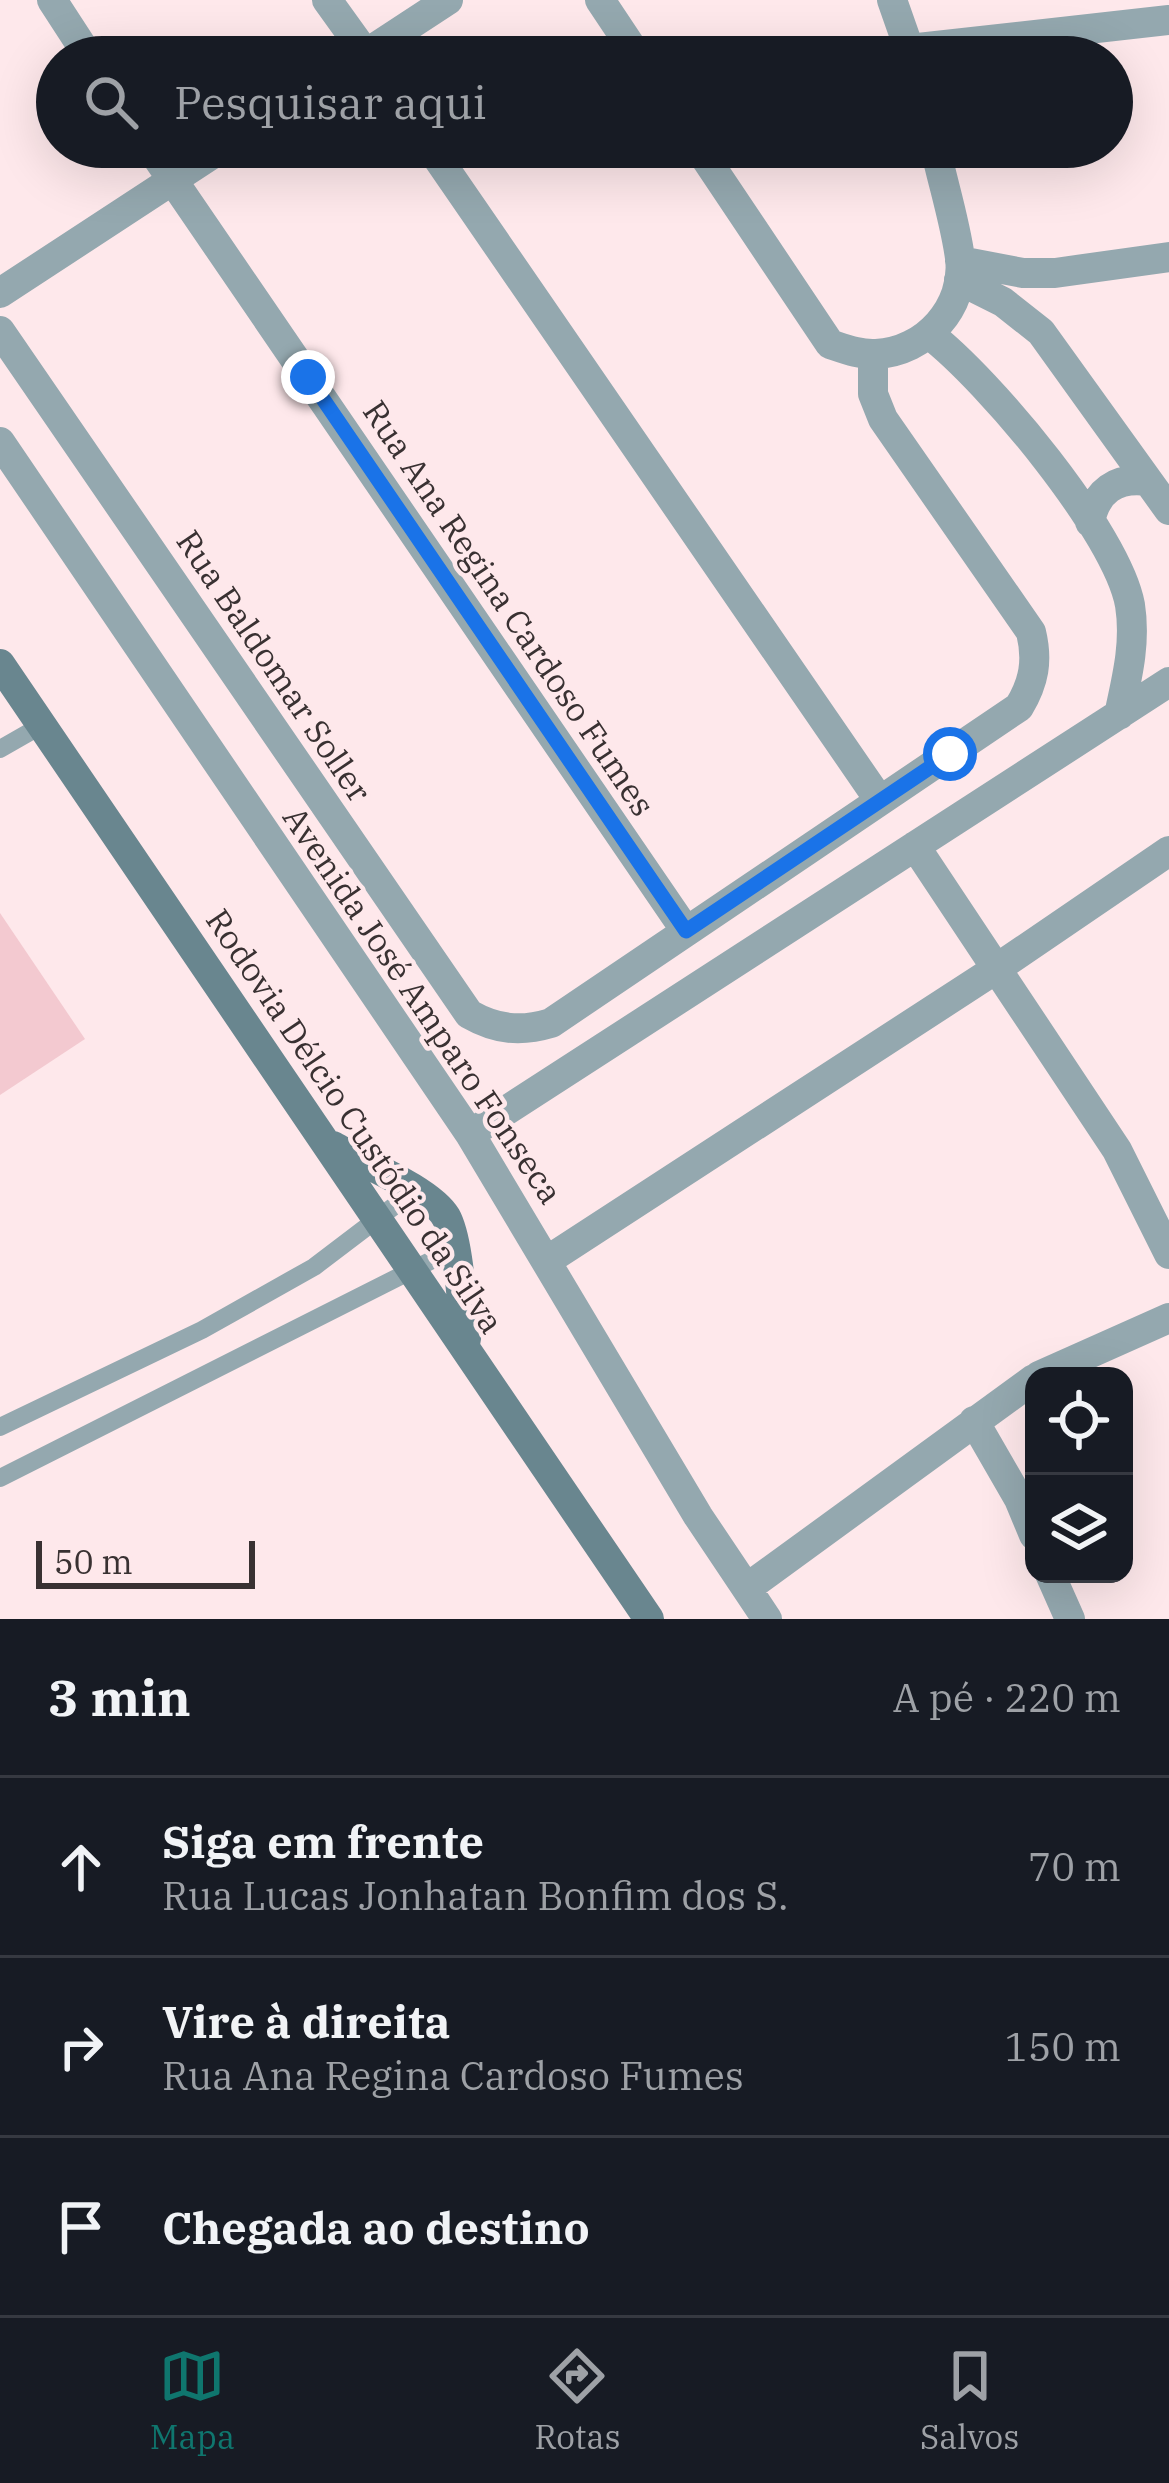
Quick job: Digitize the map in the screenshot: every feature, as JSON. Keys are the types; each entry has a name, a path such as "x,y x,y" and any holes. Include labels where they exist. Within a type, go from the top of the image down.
{"main road":[{"name":"Rodovia Délcio Custódio da Silva","path":"0,664 649,1619"},
{"path":"328,1143 431,1200 444,1213 452,1230 468,1351"}],"street":[{"path":"52,0 75,36"},
{"path":"327,0 351,36"},
{"path":"395,36 448,0"},
{"path":"600,0 624,36"},
{"path":"892,0 904,36"},
{"path":"1043,36 1169,20"},
{"name":"Rua Ana Regina Cardoso Fumes","path":"165,168 686,931"},
{"path":"0,293 190,168"},
{"path":"444,168 880,801"},
{"path":"712,168 830,344 874,355 893,352 929,334 954,301 960,271 939,168"},
{"path":"960,271 1055,273 1169,257"},
{"path":"960,271 1041,332 1169,510"},
{"name":"Rua Baldomar Soller","path":"0,331 469,1014 518,1030 551,1023 686,931"},
{"path":"929,334 956,355 1034,444 1116,560 1130,606 1131,655 1119,715"},
{"path":"686,931 1019,707 1035,665 1024,617 883,419 873,394 874,355"},
{"name":"Avenida José Amparo Fonseca","path":"0,442 470,1134 698,1516 767,1619"},
{"path":"1090,522 1097,500 1113,484 1147,481"},
{"path":"470,1134 1169,682"},
{"path":"915,846 1117,1150 1169,1254"},
{"path":"548,1260 1169,851"},
{"path":"1060,1367 1169,1318"},
{"path":"746,1588 1025,1386"},
{"path":"974,1421 1025,1513"},
{"path":"1055,1583 1070,1619"}],"lane":[{"path":"0,749 42,725"},
{"path":"0,1427 202,1330 314,1267 414,1192"},
{"path":"0,1478 454,1249"},
{"path":"202,1330 220,1368"}],"shaded area":[{"path":"0,913 85,1039 0,1095"}],"route":[{"path":"308,377 686,931 950,754"}]}
